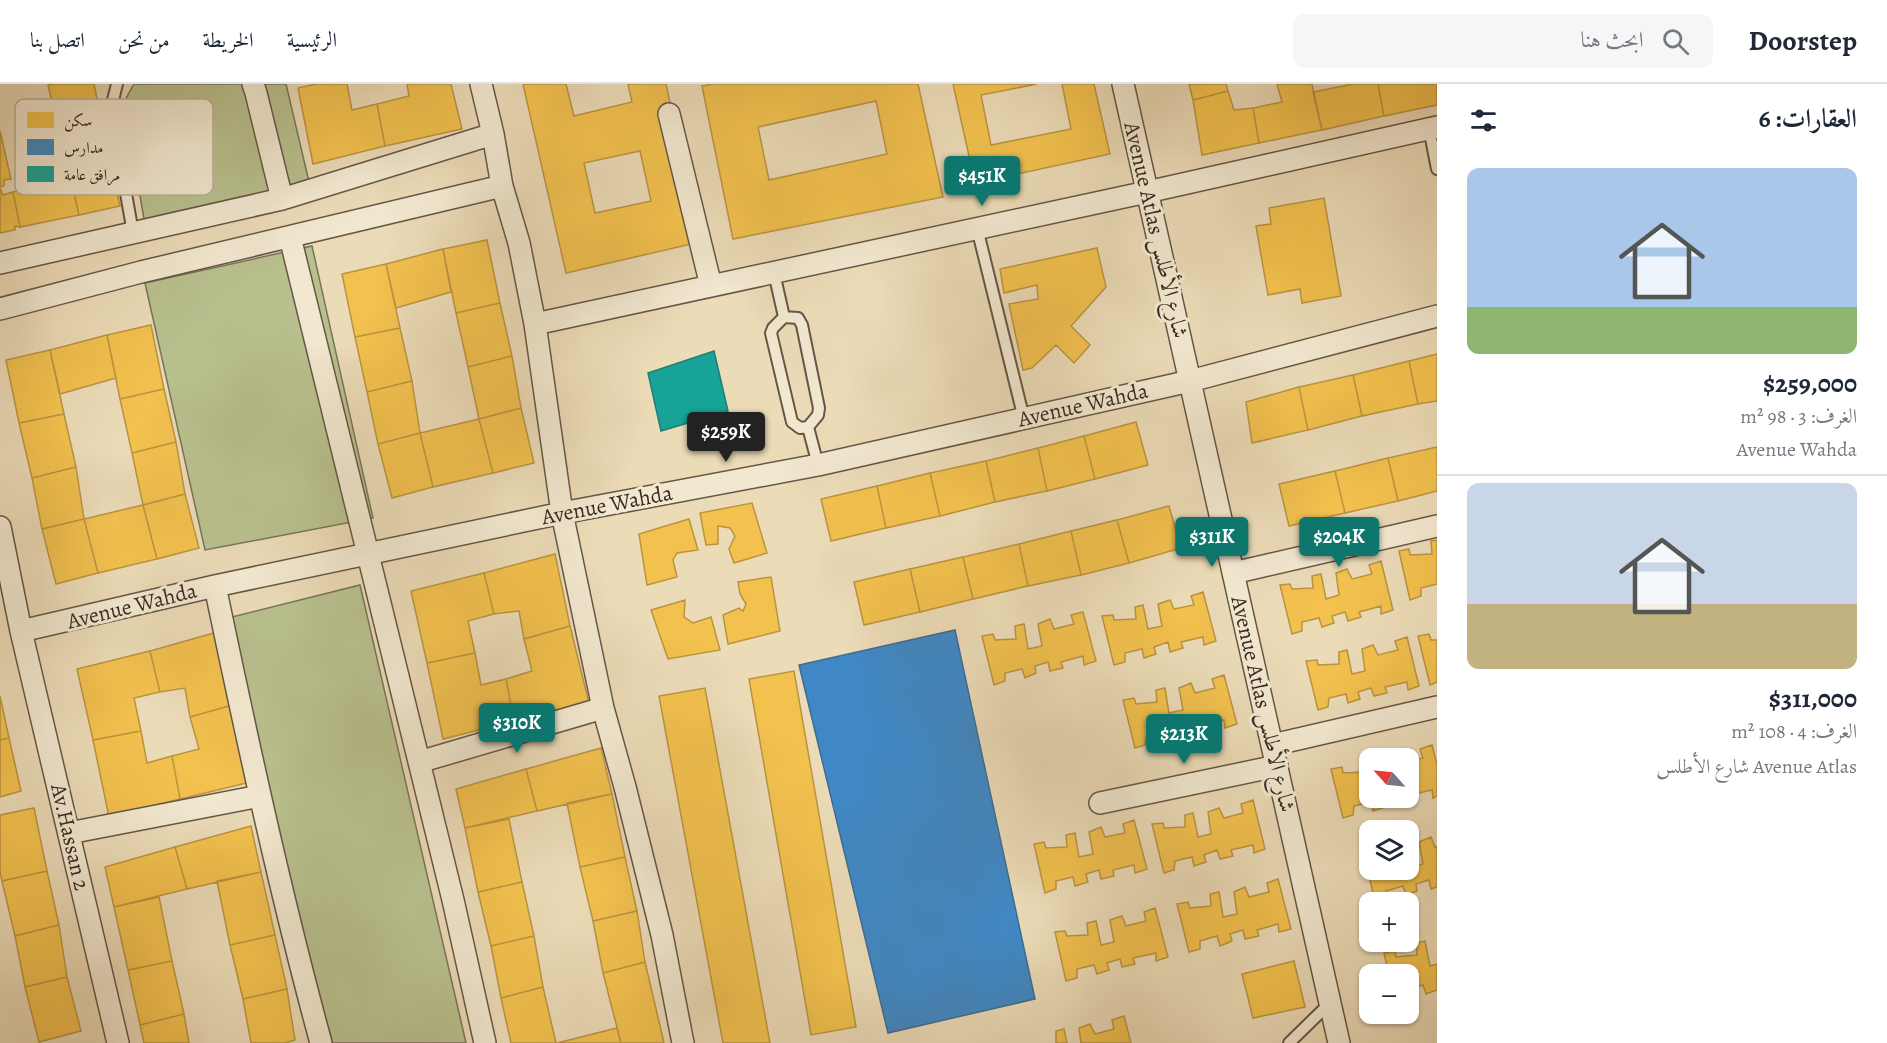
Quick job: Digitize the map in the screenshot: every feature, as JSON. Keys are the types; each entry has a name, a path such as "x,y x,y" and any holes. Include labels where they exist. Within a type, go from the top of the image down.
{"street":[{"path":"252,84 282,199"},
{"path":"481,84 494,134 502,186 519,243 535,324 562,513 603,708 662,935 683,1043"},
{"name":"Avenue Atlas شارع الأطلس","path":"1122,84 1340,1043"},
{"path":"669,114 711,286"},
{"path":"535,324 1147,192 1433,127"},
{"path":"0,263 282,199 494,134"},
{"path":"0,309 141,272 502,186"},
{"path":"290,237 369,554 485,1043"},
{"name":"Avenue Wahda","path":"21,632 215,586 562,513 818,465 1190,381 1437,316"},
{"name":"Av.Hassan 2","path":"0,526 21,632 118,1043"},
{"path":"1233,573 1437,526"},
{"path":"215,586 291,934 321,1043"},
{"path":"1272,745 1437,707"},
{"path":"419,762 603,708"},
{"path":"1100,803 1276,766"},
{"path":"69,833 260,796"}],"lane":[{"path":"113,99 117,84"},
{"path":"1433,127 1437,169"},
{"path":"127,195 133,233"},
{"path":"977,228 1024,419"},
{"path":"774,273 784,317"},
{"path":"784,317 798,318 802,325 819,408 818,415 808,427 800,428 792,422 771,333 784,317"},
{"path":"808,427 818,465"},
{"path":"1289,1043 1330,1003"}],"green space":[{"path":"134,84 286,84 310,186 145,225 140,195 213,195 213,99 126,99"},
{"path":"312,246 373,518 205,550 145,283"},
{"path":"360,585 466,1043 319,1043 228,618"}],"building: سكن":[{"path":"94,84 97,99 51,99 48,85"},
{"path":"316,84 347,84 352,110 377,104 385,146 313,164 298,88"},
{"path":"407,84 451,84 462,129 385,146 377,104 409,96"},
{"path":"523,84 566,84 574,116 632,102 628,84 666,84 700,242 566,273","holes":["640,151 651,201 595,213 584,163"]},
{"path":"713,84 918,84 943,197 733,239 702,86","holes":["876,101 887,154 769,180 758,127"]},
{"path":"953,84 1037,84 981,95 991,145 1071,129 1062,84 1094,84 1110,154 975,183"},
{"path":"1189,84 1226,84 1228,91 1193,100"},
{"path":"1277,84 1312,84 1322,130 1259,143 1253,108 1282,102"},
{"path":"1353,84 1378,84 1384,116 1322,130 1313,92"},
{"path":"1378,84 1437,84 1437,105 1384,116"},
{"path":"1228,91 1234,110 1253,108 1259,143 1202,155 1193,100"},
{"path":"0,131 11,179 4,180 4,186 0,187"},
{"path":"0,188 3,195 13,192 20,227 15,226 15,230 0,233"},
{"path":"15,191 15,195 74,195 79,215 20,227 13,192"},
{"path":"74,195 118,195 120,206 79,215"},
{"path":"1324,198 1341,296 1302,303 1300,289 1268,295 1256,226 1271,224 1269,208"},
{"path":"487,240 500,303 456,313 443,249"},
{"path":"1097,248 1106,287 1071,326 1090,345 1074,363 1056,345 1032,368 1023,370 1009,304 1038,299 1037,285 1004,293 1000,269"},
{"path":"443,249 451,292 396,308 386,264"},
{"path":"386,264 400,328 355,337 342,274"},
{"path":"500,303 512,356 468,367 456,313"},
{"path":"151,325 164,389 120,399 107,335"},
{"path":"400,328 412,381 367,392 355,337"},
{"path":"107,335 116,378 60,394 50,350"},
{"path":"50,350 64,414 19,423 6,360"},
{"path":"1437,354 1437,401 1418,404 1409,361"},
{"path":"512,356 521,408 479,419 468,367"},
{"path":"1409,361 1418,404 1362,416 1353,375"},
{"path":"1353,375 1362,416 1308,430 1299,387"},
{"path":"412,381 420,433 378,444 367,392"},
{"path":"1299,387 1308,430 1252,443 1246,402"},
{"path":"164,389 176,442 132,453 120,399"},
{"path":"521,408 534,463 493,473 479,419"},
{"path":"64,414 76,467 32,478 19,423"},
{"path":"479,419 493,473 433,487 420,433"},
{"path":"1136,422 1148,465 1095,479 1084,436"},
{"path":"420,433 433,487 392,498 378,444"},
{"path":"1084,436 1095,479 1047,491 1038,448"},
{"path":"176,442 185,494 143,505 132,453"},
{"path":"1437,447 1437,491 1398,501 1388,458"},
{"path":"1038,448 1047,491 995,502 986,461"},
{"path":"1388,458 1398,501 1345,513 1335,471"},
{"path":"986,461 995,502 940,516 930,473"},
{"path":"76,467 84,519 42,529 32,478"},
{"path":"1335,471 1345,513 1289,526 1279,484"},
{"path":"930,473 940,516 886,528 877,486"},
{"path":"877,486 886,528 831,541 821,499"},
{"path":"185,494 199,548 157,559 143,505"},
{"path":"752,503 767,553 734,563 729,549 735,536 730,528 718,526 718,544 706,545 700,513"},
{"path":"143,505 157,559 98,573 84,519"},
{"path":"1169,506 1181,548 1129,563 1117,520"},
{"path":"84,519 98,573 56,584 42,529"},
{"path":"689,519 698,550 677,553 673,560 677,577 647,585 639,534"},
{"path":"1117,520 1129,563 1081,575 1071,531"},
{"path":"1071,531 1081,575 1028,586 1019,544"},
{"path":"1437,540 1437,584 1421,588 1421,596 1410,600 1399,551 1409,549 1410,555 1432,554 1431,541"},
{"path":"1019,544 1028,586 973,599 963,557"},
{"path":"555,554 570,626 524,639 519,611 494,614 484,573"},
{"path":"963,557 973,599 920,612 910,569"},
{"path":"1381,561 1393,610 1381,614 1381,606 1359,612 1361,617 1348,621 1345,612 1332,616 1334,623 1322,627 1319,618 1302,622 1302,631 1292,634 1280,585 1290,584 1292,589 1313,588 1312,576 1321,574 1326,599 1339,595 1336,573 1347,569 1352,579 1372,574 1369,565"},
{"path":"910,569 920,612 864,625 854,582"},
{"path":"484,573 494,614 468,621 475,653 427,663 411,591"},
{"path":"771,577 780,631 728,644 723,615 739,608 743,611 746,604 740,594 738,582"},
{"path":"1203,592 1216,641 1204,645 1203,637 1181,642 1183,648 1170,652 1168,642 1154,647 1156,654 1144,658 1142,649 1125,653 1125,662 1114,665 1102,616 1113,615 1114,620 1136,619 1135,607 1143,605 1148,629 1162,626 1158,604 1170,600 1174,609 1194,605 1191,596"},
{"path":"685,600 684,617 693,623 711,617 720,650 668,659 651,610"},
{"path":"1083,612 1096,661 1084,665 1083,656 1061,662 1063,668 1050,671 1048,662 1035,666 1036,673 1025,678 1022,669 1005,673 1005,681 994,685 982,636 993,634 995,640 1016,639 1015,626 1024,624 1028,649 1042,646 1038,624 1050,619 1054,629 1074,624 1071,615"},
{"path":"570,626 589,703 514,721 506,679 532,671 524,639"},
{"path":"221,631 236,704 190,717 185,688 160,692 150,651"},
{"path":"1429,634 1431,640 1437,640 1437,682 1430,685 1418,636"},
{"path":"1407,637 1419,686 1408,690 1407,682 1385,687 1387,693 1374,696 1371,688 1358,692 1360,699 1348,703 1346,694 1329,698 1328,707 1318,710 1306,661 1317,660 1318,665 1339,664 1339,652 1347,650 1352,674 1365,671 1362,649 1373,645 1378,655 1398,650 1395,641"},
{"path":"150,651 160,692 134,698 141,731 93,740 77,669"},
{"path":"475,653 481,685 506,679 514,721 443,739 427,663"},
{"path":"794,671 856,1027 811,1035 749,679"},
{"path":"1224,675 1237,724 1225,728 1224,720 1202,726 1204,732 1191,735 1189,726 1176,730 1178,737 1165,741 1163,732 1146,737 1145,745 1135,748 1123,700 1134,698 1136,704 1157,702 1156,690 1165,688 1169,713 1183,710 1179,688 1191,683 1195,693 1215,688 1212,679"},
{"path":"705,688 770,1043 723,1043 659,696"},
{"path":"0,696 9,738 0,740"},
{"path":"236,704 255,781 180,799 172,756 199,749 190,717"},
{"path":"141,731 147,763 172,756 180,799 109,817 93,740"},
{"path":"9,738 21,791 0,797 0,740"},
{"path":"1432,745 1437,765 1437,796 1433,798 1432,790 1419,793 1419,759 1423,758 1420,749"},
{"path":"601,748 612,794 537,811 526,769"},
{"path":"1342,767 1343,773 1359,772 1359,805 1354,806 1353,815 1343,818 1331,769"},
{"path":"526,769 537,811 465,828 456,789"},
{"path":"612,794 625,857 580,867 567,803"},
{"path":"1253,800 1265,849 1254,853 1253,845 1231,850 1233,856 1220,859 1217,850 1204,855 1206,862 1194,866 1192,857 1175,861 1174,870 1164,873 1152,824 1163,823 1164,828 1185,827 1185,815 1193,813 1198,837 1211,834 1208,812 1219,808 1224,818 1243,813 1241,804"},
{"path":"34,808 47,871 2,881 0,815"},
{"path":"509,819 522,882 478,892 465,828"},
{"path":"1134,820 1147,869 1135,873 1134,865 1113,870 1114,876 1101,879 1099,870 1086,874 1088,882 1075,886 1073,877 1056,881 1056,889 1045,893 1034,844 1044,842 1046,848 1067,847 1066,835 1075,833 1079,857 1093,854 1089,832 1101,827 1105,837 1125,833 1123,824"},
{"path":"251,826 261,872 187,889 175,847"},
{"path":"1431,837 1435,847 1437,846 1437,887 1431,889 1429,880 1416,884 1417,891 1414,892 1405,892 1403,886 1386,892 1373,892 1370,880 1419,880 1419,865 1423,864 1419,842"},
{"path":"175,847 187,889 114,907 105,867"},
{"path":"625,857 637,911 593,921 580,867"},
{"path":"47,871 59,925 15,936 2,881"},
{"path":"261,872 275,935 230,945 217,881"},
{"path":"1278,879 1291,929 1279,932 1278,924 1257,930 1259,936 1245,939 1243,930 1230,934 1232,941 1220,946 1217,936 1200,941 1200,949 1189,952 1177,904 1188,902 1190,908 1211,906 1210,894 1219,892 1223,917 1237,914 1234,892 1245,887 1249,897 1269,892 1267,883"},
{"path":"522,882 534,936 491,946 478,892"},
{"path":"159,897 172,961 128,970 114,907"},
{"path":"1155,908 1168,957 1156,961 1156,953 1133,958 1135,964 1122,967 1120,959 1107,963 1109,970 1097,974 1094,965 1077,969 1077,978 1066,981 1055,932 1065,931 1067,936 1088,935 1087,923 1096,921 1101,945 1114,942 1110,920 1122,916 1126,926 1146,921 1144,912"},
{"path":"637,911 645,962 603,973 593,921"},
{"path":"59,925 67,977 25,987 15,936"},
{"path":"275,935 287,989 243,999 230,945"},
{"path":"534,936 543,987 501,998 491,946"},
{"path":"1425,941 1430,966 1437,964 1437,990 1426,994 1423,985 1419,986 1419,964 1386,964 1384,953 1395,952 1396,957 1417,955 1419,942"},
{"path":"172,961 184,1014 140,1025 128,970"},
{"path":"1294,961 1305,1007 1253,1018 1242,974"},
{"path":"645,962 664,1043 621,1043 603,973"},
{"path":"67,977 81,1031 39,1042 25,987"},
{"path":"543,987 556,1043 511,1043 501,998"},
{"path":"287,989 295,1040 285,1043 251,1043 243,999"},
{"path":"184,1014 189,1043 144,1043 140,1025"},
{"path":"1124,1016 1131,1043 1081,1043 1079,1028 1090,1024 1095,1034 1114,1029 1112,1020"},
{"path":"617,1028 621,1043 557,1043"},
{"path":"1064,1029 1067,1043 1056,1043 1056,1031"}],"building: مدارس":[{"path":"955,630 1035,999 888,1033 799,665"}],"building: مرافق عامة":[{"path":"714,351 728,411 661,431 648,373"}]}
